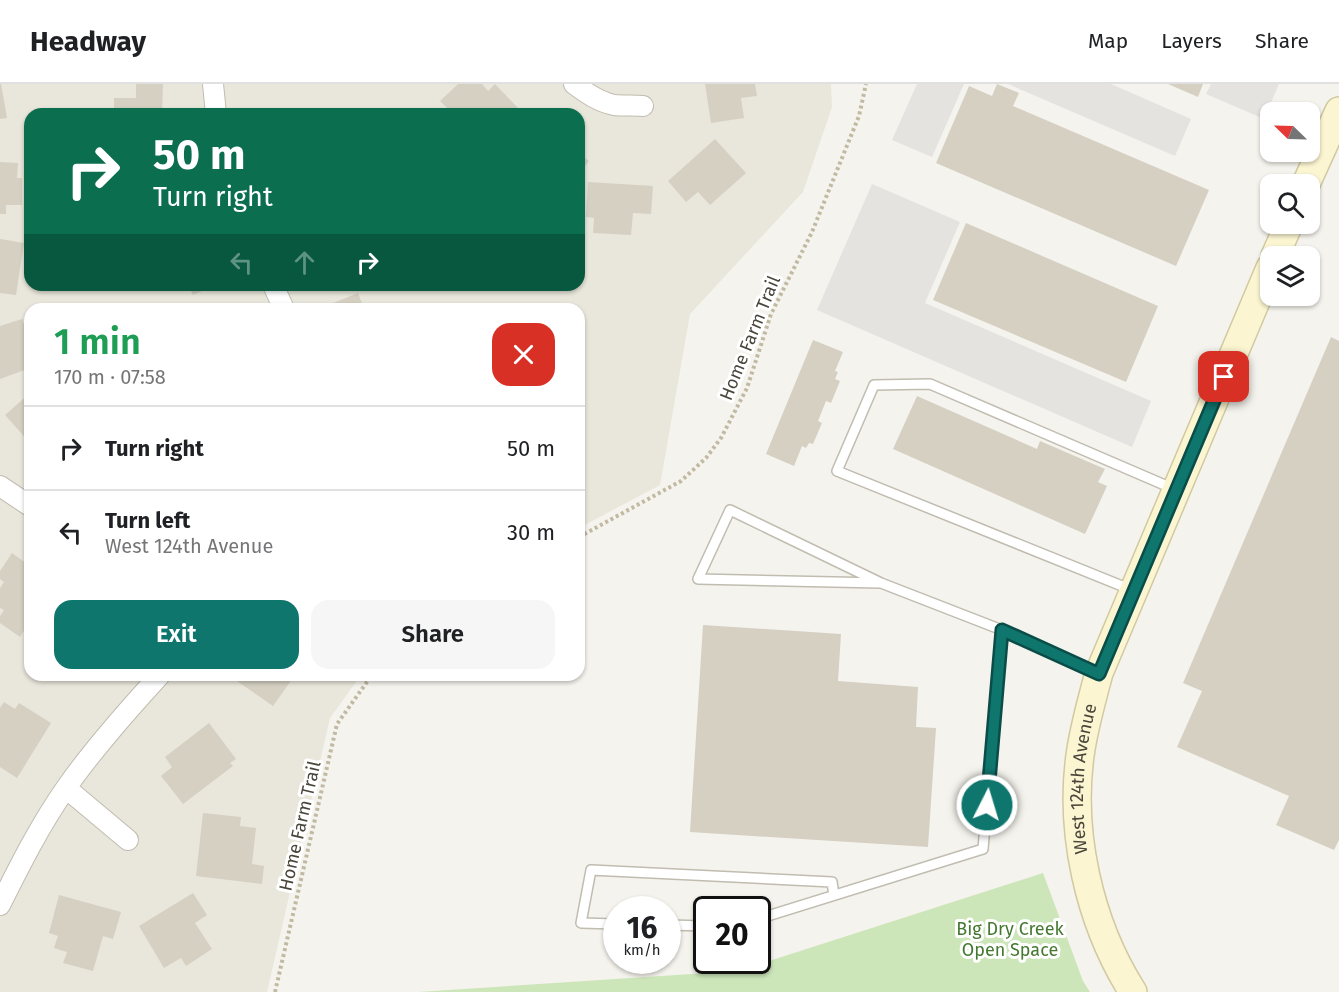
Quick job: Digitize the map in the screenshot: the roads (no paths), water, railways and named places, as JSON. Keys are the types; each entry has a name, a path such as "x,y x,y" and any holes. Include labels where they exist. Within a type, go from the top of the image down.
{"street":[{"path":"213,84 215,108"},
{"path":"574,84 598,100 613,105 643,106"},
{"path":"1311,174 1339,111"},
{"name":"West 124th Avenue","path":"1133,992 1113,956 1095,910 1082,855 1078,820 1080,752 1086,719 1099,674 1260,292"},
{"path":"0,486 24,502"},
{"path":"0,905 33,840 66,788 120,720 155,681"},
{"path":"66,788 128,840"}],"lane":[{"path":"1134,591 837,471 874,385 930,384 1176,490"},
{"path":"881,583 698,579 730,510 881,583 1002,630 1099,674"},
{"path":"771,915 983,849 1002,630"},
{"path":"603,924 581,923 591,870 832,882 834,895"}],"park label":[{"name":"Big Dry Creek Open Space","path":"1010,939"}]}
